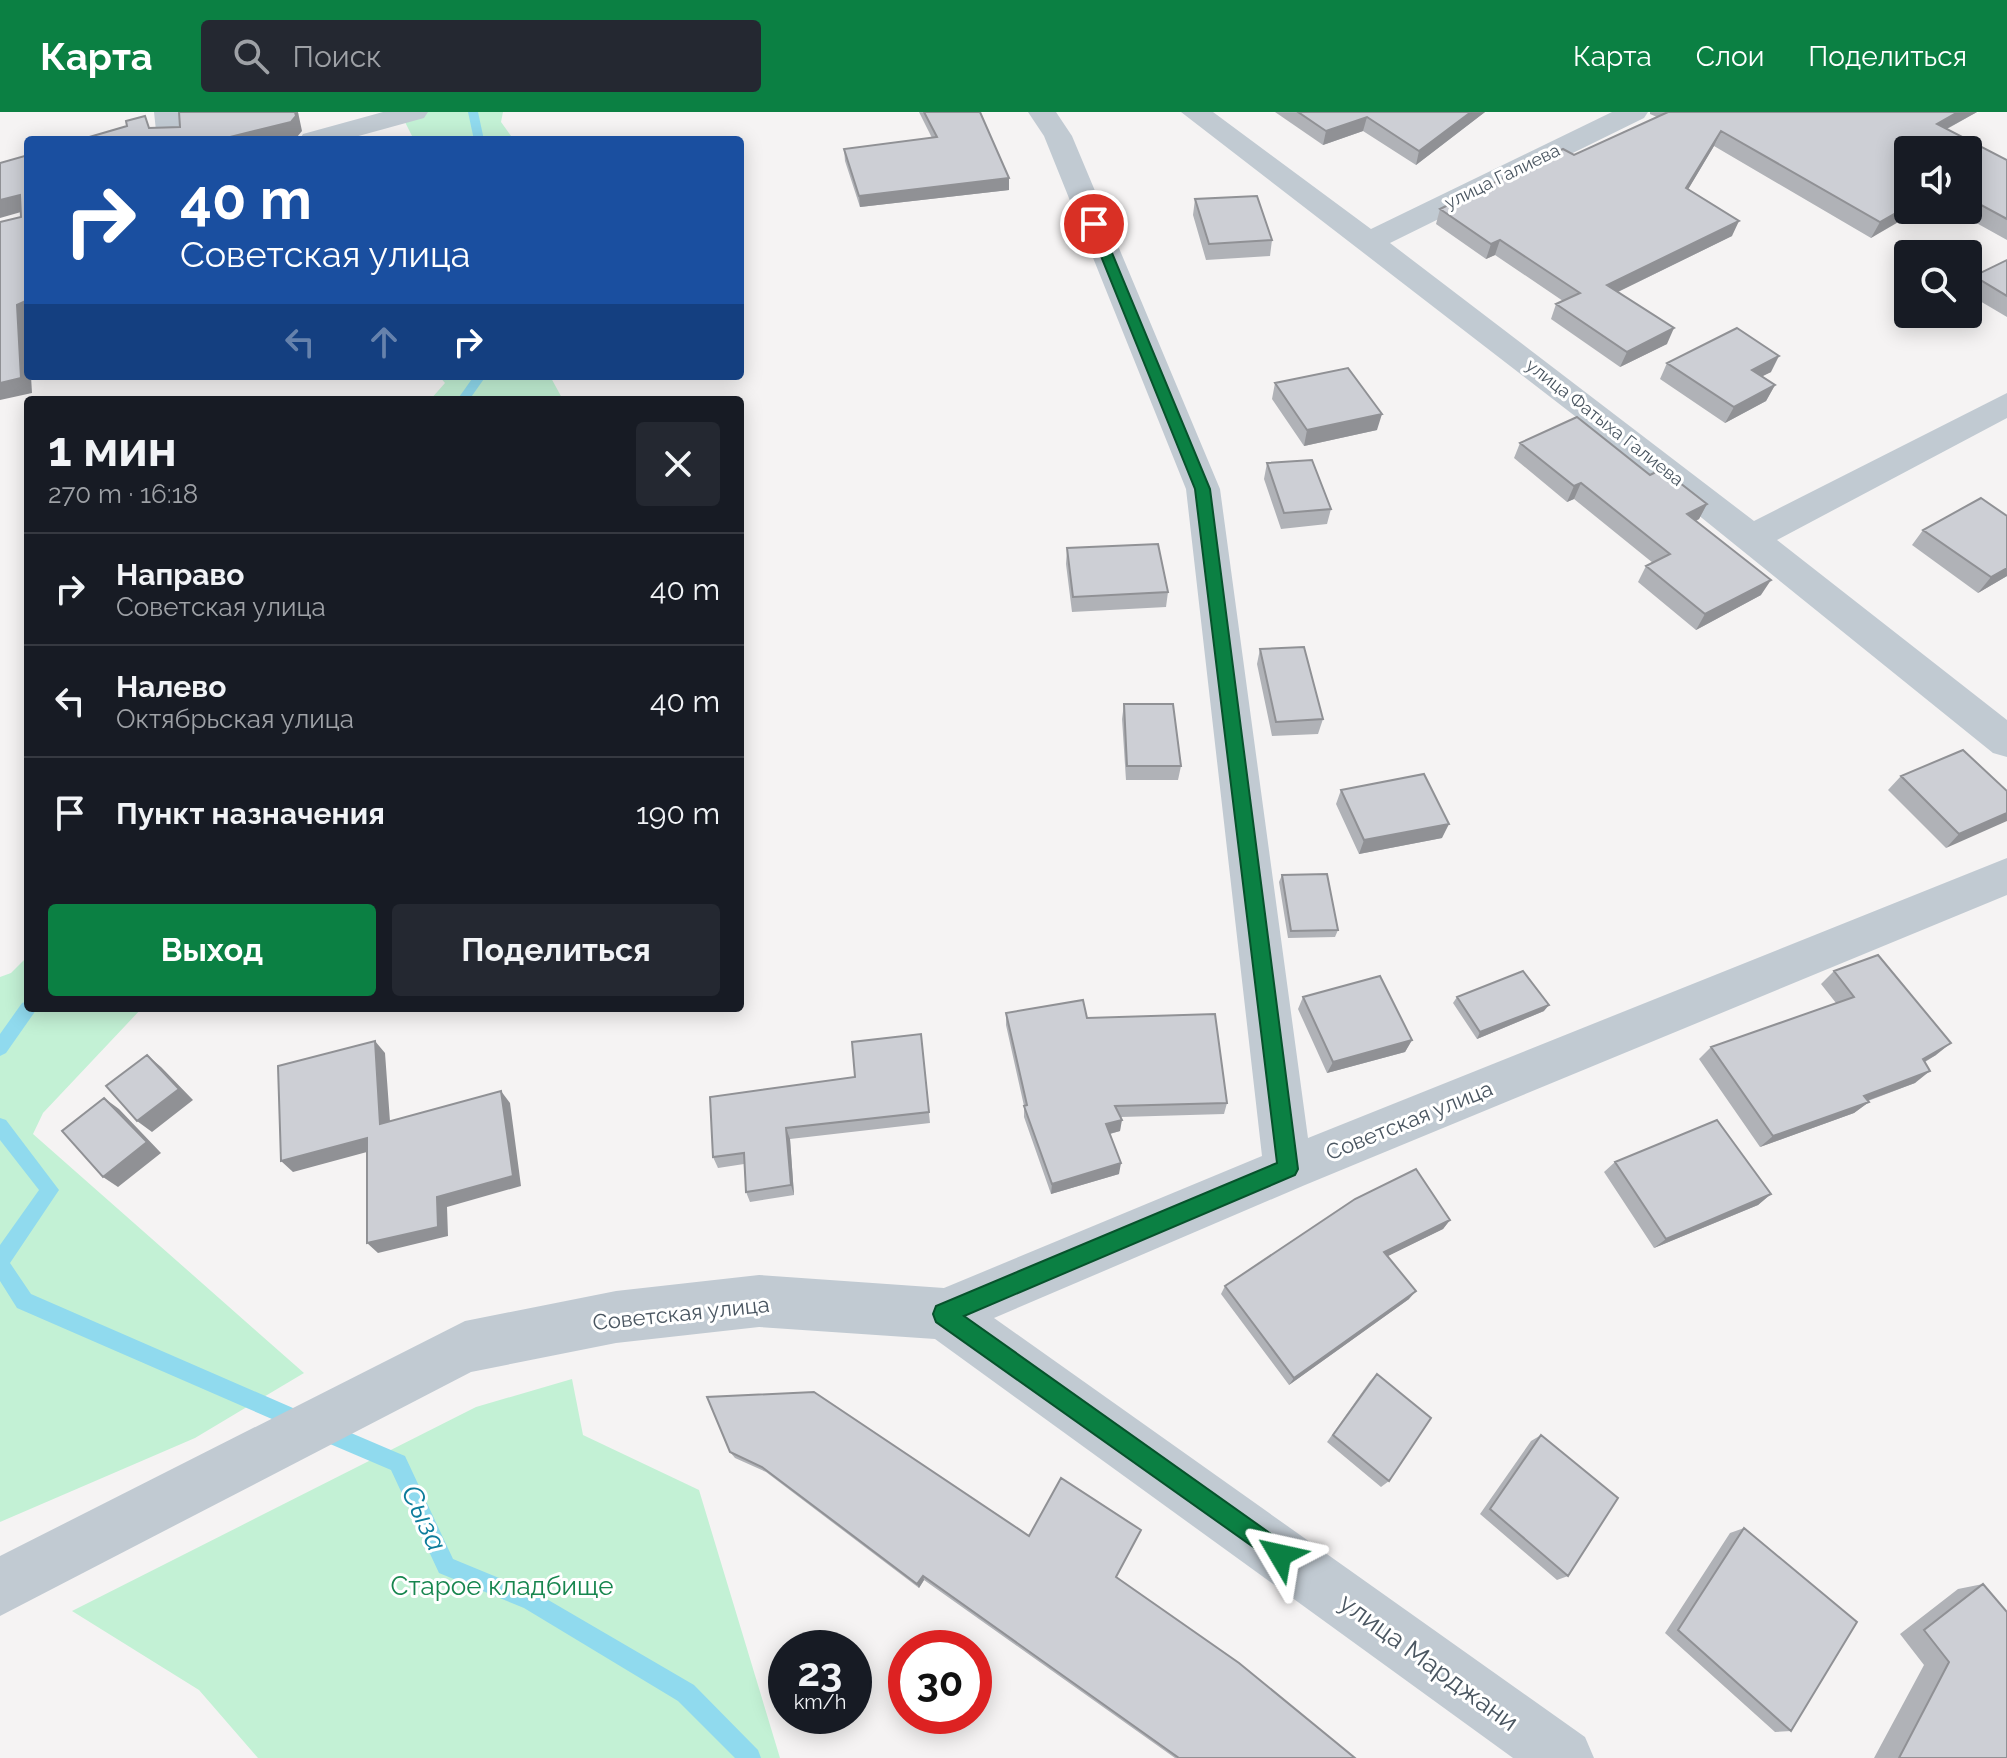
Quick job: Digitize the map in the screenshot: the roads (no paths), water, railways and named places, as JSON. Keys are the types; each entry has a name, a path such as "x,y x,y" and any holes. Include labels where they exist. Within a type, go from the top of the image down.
{"street":[{"path":"168,112 171,136"},
{"path":"327,136 414,112"},
{"path":"1042,112 1058,136 1203,489 1288,1169"},
{"name":"улица Фатыха Галиева","path":"1195,112 1371,241 1753,537 2007,742"},
{"name":"улица Галиева","path":"1371,241 1634,112"},
{"path":"1753,537 2007,404"},
{"name":"Советская улица","path":"0,1587 465,1347 616,1317 759,1301 944,1314 1288,1169 2007,876"},
{"name":"улица Марджани","path":"944,1314 1564,1758"}],"waterway":[{"name":"Сыза","path":"473,112 478,136"},
{"name":"Сыза","path":"466,396 477,380"},
{"name":"Сыза","path":"0,1048 25,1012"},
{"name":"Сыза","path":"0,1126 50,1190 0,1261"},
{"name":"Сыза","path":"0,1264 24,1301 302,1422"},
{"name":"Сыза","path":"323,1431 398,1463 446,1566 531,1601 686,1693 750,1758"}],"park label":[{"name":"Старое кладбище","path":"502,1586"}]}
